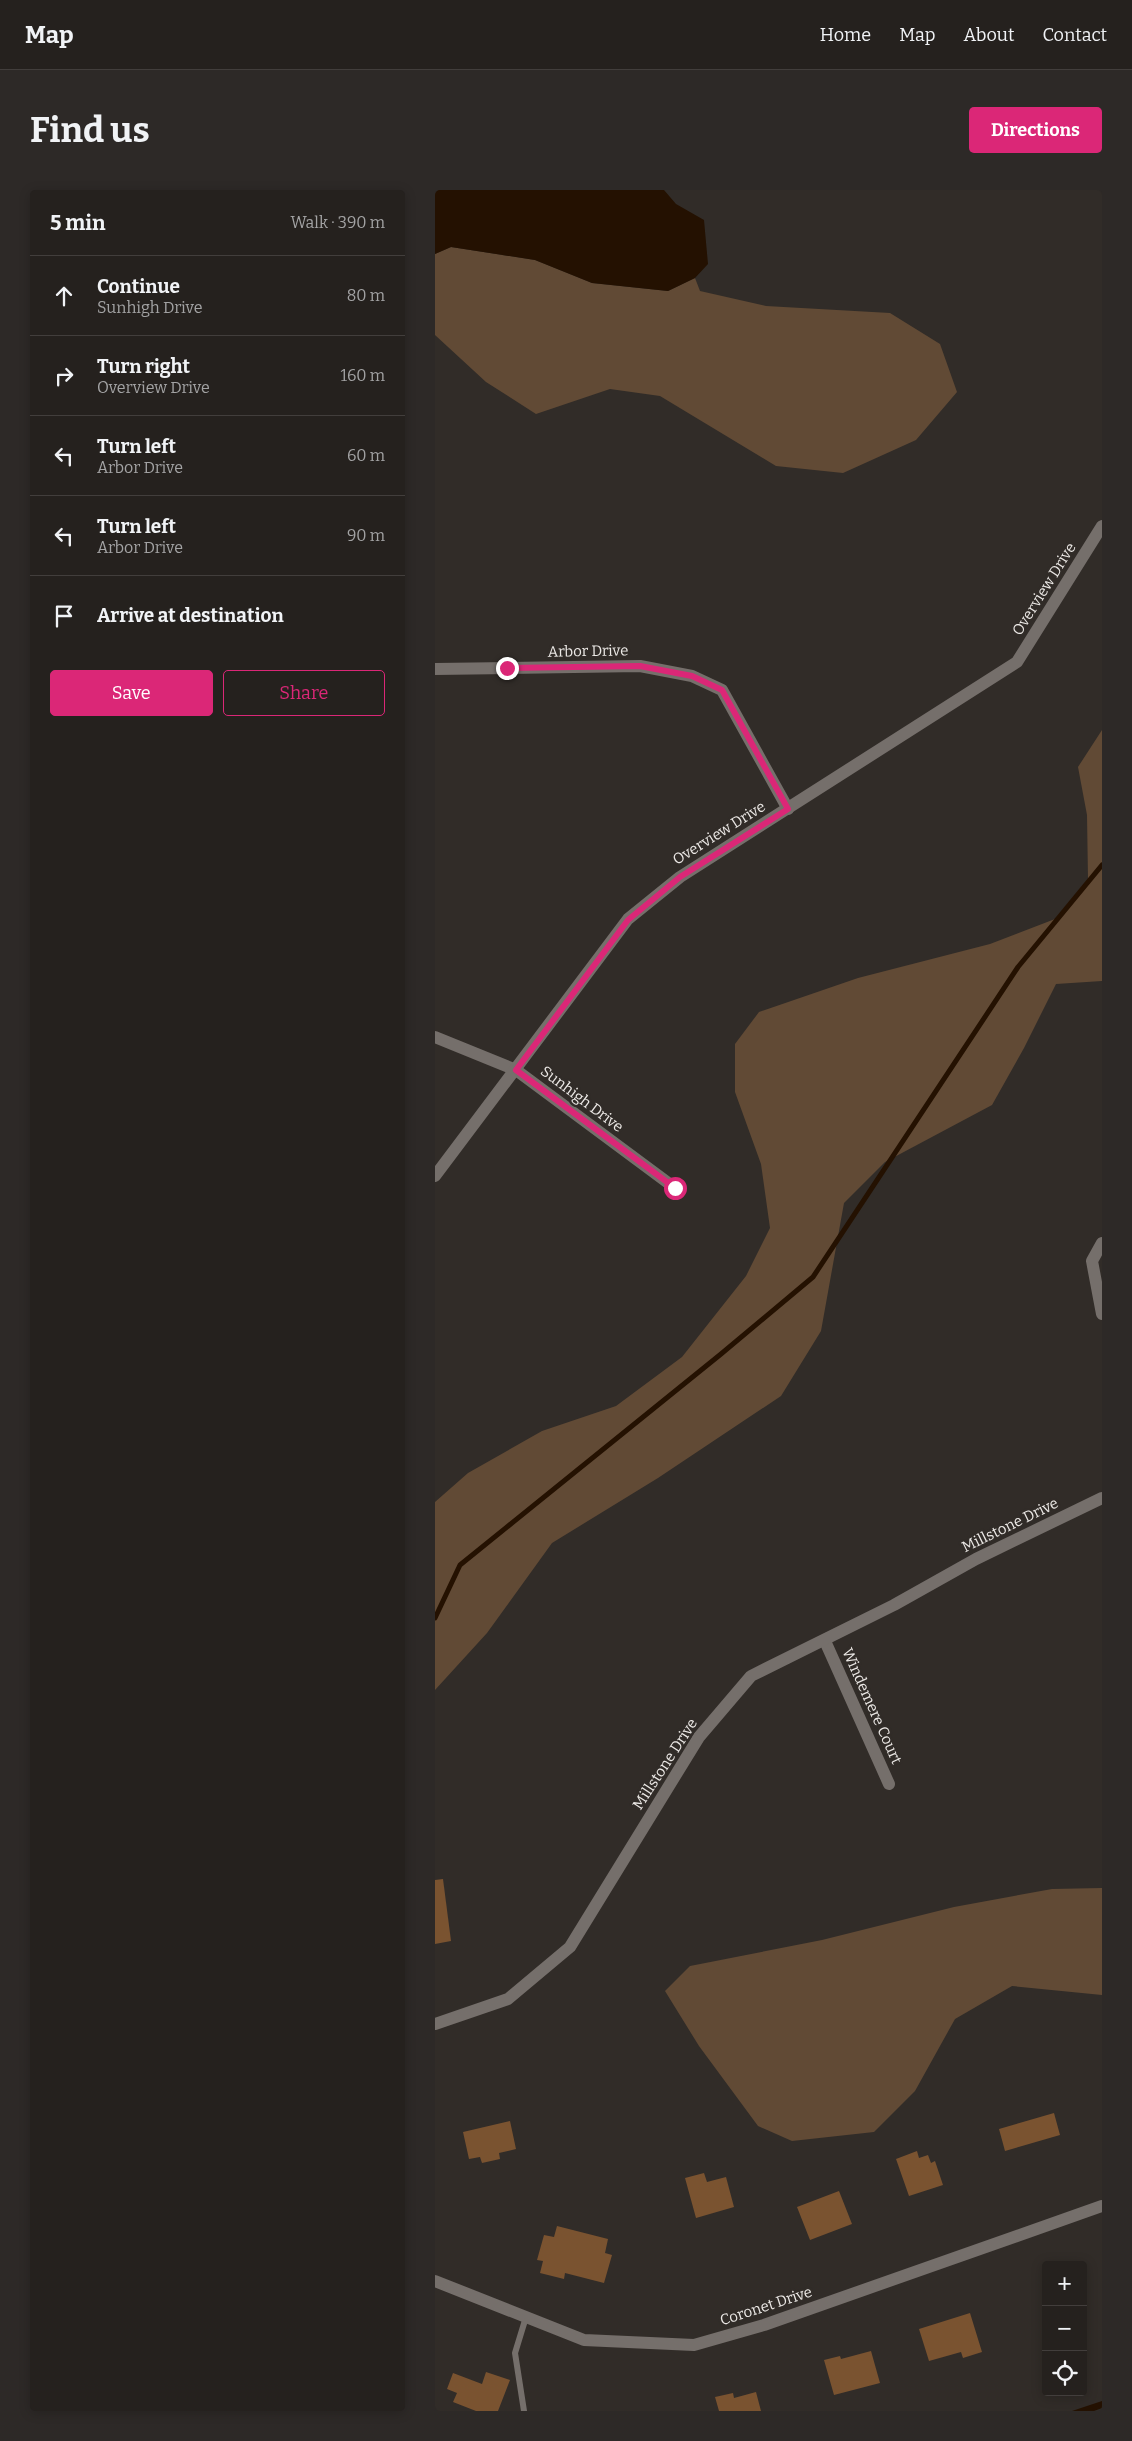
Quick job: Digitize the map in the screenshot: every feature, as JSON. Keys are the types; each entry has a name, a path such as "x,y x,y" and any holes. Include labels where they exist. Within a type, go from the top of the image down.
{"street":[{"name":"Overview Drive","path":"435,1176 628,920 680,877 1017,662 1102,526"},
{"name":"Arbor Drive","path":"435,669 640,666 692,676 722,690 788,809"},
{"name":"Sunhigh Drive","path":"435,1037 516,1070 675,1188"},
{"path":"1102,1243 1092,1261 1102,1314"},
{"name":"Millstone Drive","path":"435,2024 508,1999 570,1948 699,1737 751,1676 825,1641 976,1559 1102,1498"},
{"name":"Windemere Court","path":"825,1641 889,1784"},
{"name":"Coronet Drive","path":"435,2281 584,2340 694,2345 763,2325 1102,2206"}],"lane":[{"path":"524,2411 515,2353 526,2317"}],"shaded area":[{"path":"435,190 664,190 676,204 704,220 708,264 695,278 668,291 592,283 535,260 451,247 435,254"},
{"path":"451,247 535,260 592,283 668,291 695,278 700,291 766,306 890,313 940,344 957,392 916,440 843,473 776,466 660,396 610,389 536,414 486,382 435,335 435,254"},
{"path":"1102,730 1102,981 1056,984 1024,1048 992,1105 885,1162 844,1203 821,1331 781,1396 658,1478 552,1543 487,1633 435,1690 435,1502 468,1473 542,1431 616,1406 682,1357 746,1276 770,1228 761,1164 735,1092 735,1044 759,1012 858,978 990,944 1055,919 1088,879 1087,815 1078,767"},
{"path":"1102,1888 1102,1995 1012,1986 955,2019 915,2091 874,2132 792,2141 758,2126 699,2046 665,1991 690,1966 822,1940 954,1907 1052,1889"},
{"path":"1102,2401 1102,2408 1094,2411 1072,2411"}],"building":[{"path":"443,1879 451,1941 435,1944 435,1880"},
{"path":"1054,2113 1060,2135 1005,2151 999,2129"},
{"path":"510,2121 516,2149 499,2153 500,2159 482,2163 480,2157 469,2159 463,2132"},
{"path":"917,2151 919,2158 928,2155 931,2163 935,2161 943,2185 909,2196 896,2159"},
{"path":"704,2173 707,2182 726,2177 734,2207 696,2218 685,2178"},
{"path":"839,2191 852,2224 810,2240 797,2207"},
{"path":"557,2226 608,2239 605,2253 612,2255 604,2283 565,2273 564,2279 540,2273 543,2261 537,2260 544,2235 554,2237"},
{"path":"970,2313 982,2352 963,2358 961,2352 929,2361 919,2329"},
{"path":"871,2351 880,2383 834,2395 824,2360 840,2356 841,2359"},
{"path":"486,2372 510,2380 498,2411 476,2411 453,2402 457,2393 447,2389 453,2373 482,2384"},
{"path":"756,2392 761,2411 719,2411 715,2397 733,2393 734,2398"}],"waterway":[{"path":"435,1618 460,1565 721,1354 813,1277 1018,967 1102,865"}],"route":[{"path":"507,668 640,666 692,676 722,690 788,809 680,877 628,920 516,1070 675,1188"}]}
